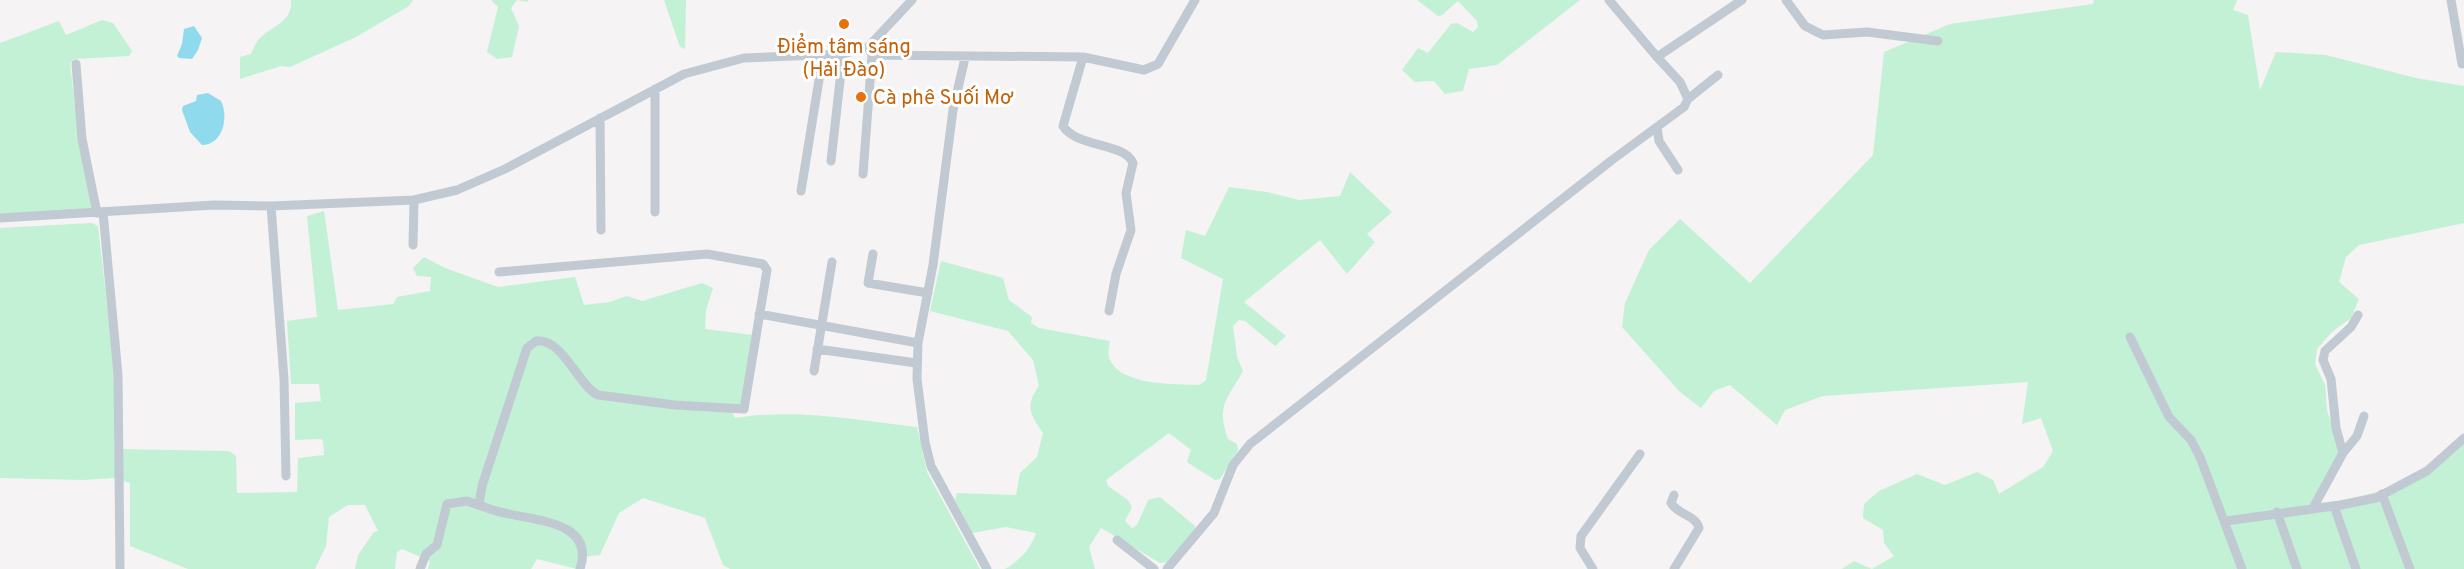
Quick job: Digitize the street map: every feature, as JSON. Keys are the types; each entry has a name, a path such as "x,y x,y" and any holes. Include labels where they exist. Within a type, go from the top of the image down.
{"street":[{"path":"863,174 870,51 912,0"},
{"path":"0,218 214,205 271,206 414,200 457,190 484,179 670,80 721,62 744,58 870,51 965,58 1083,57 1144,70 1158,64 1195,0"},
{"path":"1609,0 1680,82 1688,99"},
{"path":"1657,57 1742,0"},
{"path":"1786,0 1806,26 1823,34 1867,32 1938,41"},
{"path":"2451,0 2462,64"},
{"path":"831,161 843,54"},
{"path":"801,191 823,55"},
{"path":"1083,57 1063,126 1074,137 1127,156 1132,164 1126,194 1131,230 1116,274 1109,311"},
{"path":"965,58 953,110 916,363 921,419 932,466 987,569"},
{"path":"76,64 82,139 100,212 117,375 123,568"},
{"path":"1167,569 1214,513 1233,465 1250,444 1684,107 1688,99 1718,75"},
{"path":"655,89 655,212"},
{"path":"600,118 601,230"},
{"path":"1656,127 1659,141 1678,170"},
{"path":"413,245 414,200"},
{"path":"271,206 284,379 286,476"},
{"path":"483,507 479,504 482,486 522,360 532,343 541,340 554,349 574,367 588,389 598,395 675,405 744,409 759,314 768,274 765,267 707,254 499,272"},
{"path":"873,254 868,283 928,293"},
{"path":"814,371 832,262"},
{"path":"759,314 918,343"},
{"path":"2343,453 2336,428 2331,379 2323,360 2325,351 2351,327 2358,315"},
{"path":"2130,337 2169,417 2191,440 2200,457 2226,521 2242,569"},
{"path":"817,349 916,363"},
{"path":"2313,508 2343,453 2357,436 2364,416"},
{"path":"2226,521 2359,502 2382,494 2427,471 2464,438"},
{"path":"1593,569 1580,548 1581,536 1640,454"},
{"path":"2382,494 2410,569"},
{"path":"1674,495 1671,503 1674,508 1696,520 1699,528 1674,569"},
{"path":"420,569 426,554 437,545 447,504 467,501 496,512 541,520 567,531 576,538 583,550 580,569"},
{"path":"2334,506 2356,569"},
{"path":"2277,512 2297,569"},
{"path":"1117,540 1154,569"}],"green space":[{"path":"291,0 413,0 409,6 356,37 290,67 281,66 240,79 240,57 251,54 259,39 286,18 291,7"},
{"path":"491,0 517,0 511,8 519,26 512,57 497,59 487,52 498,7"},
{"path":"664,0 686,0 685,49 680,47"},
{"path":"1417,0 1580,0 1497,65 1469,69 1463,91 1445,94 1434,81 1415,82 1402,70 1418,48 1428,53 1451,24 1457,23 1473,32 1478,27 1477,21 1458,1 1438,16"},
{"path":"2094,0 2237,0 2233,10 2248,15 2260,90 2276,52 2326,55 2416,78 2464,86 2464,223 2359,245 2346,257 2339,282 2359,299 2351,318 2332,332 2317,349 2315,364 2325,385 2327,410 2340,451 2311,503 2356,497 2405,481 2430,466 2464,435 2464,569 1872,569 1894,556 1884,543 1883,530 1863,518 1864,504 1879,491 1917,474 1945,485 1977,472 1993,480 1999,494 2043,467 2053,451 2041,418 2022,424 2028,382 1823,396 1785,410 1777,425 1730,385 1714,391 1701,408 1680,392 1622,327 1625,303 1649,250 1680,219 1750,283 1873,155 1884,52 1950,24 2093,4"},
{"path":"102,20 113,23 132,51 129,56 74,59 70,63 76,116 95,211 0,216 0,43 59,21 66,35"},
{"path":"1350,172 1392,212 1367,234 1375,242 1347,274 1320,240 1244,302 1286,336 1275,346 1245,321 1239,320 1233,326 1237,357 1243,371 1225,403 1223,418 1228,439 1237,444 1238,450 1220,479 1215,480 1187,462 1191,450 1169,433 1106,480 1108,486 1128,500 1132,507 1125,521 1132,528 1137,525 1148,500 1160,497 1195,526 1195,530 1168,562 1160,563 1101,528 1089,547 1095,569 1005,569 1024,554 1036,533 1006,527 972,533 955,500 957,493 1016,495 1020,473 1037,457 1043,433 1031,411 1032,399 1039,386 1033,360 1008,331 930,311 941,261 1003,278 1009,300 1032,317 1031,323 1039,328 1110,341 1108,353 1110,360 1126,375 1164,384 1200,385 1206,380 1223,279 1181,258 1186,230 1205,236 1229,187 1267,192 1299,200 1340,196"},
{"path":"324,211 338,310 393,304 397,297 430,291 431,277 417,276 413,268 424,257 445,268 498,287 575,277 584,305 610,302 627,296 642,301 702,283 713,288 706,310 705,329 753,335 741,404 733,414 735,418 780,414 803,415 849,418 917,427 927,472 980,569 730,569 723,565 705,518 643,498 619,513 600,555 580,557 577,569 537,559 531,569 428,569 430,561 402,549 397,552 395,569 355,569 358,555 374,532 378,531 365,505 348,505 329,517 326,546 315,569 188,569 130,546 130,483 115,478 83,480 0,478 0,228 92,223 98,226 115,376 114,449 229,451 236,456 237,493 297,492 298,458 324,455 321,439 295,440 295,403 321,401 319,384 291,384 287,321 317,317 307,216"},
{"path":"1854,561 1872,569 1842,569"}],"water":[{"path":"194,26 202,38 198,50 192,59 179,58 177,56 182,44 184,29"},
{"path":"208,93 221,101 224,122 215,140 202,145 190,132 182,110 183,106 196,101 197,95"}],"place":[{"name":"Điểm tâm sáng (Hải Đào)","path":"844,24"},
{"name":"Cà phê Suối Mơ","path":"861,97"}]}
